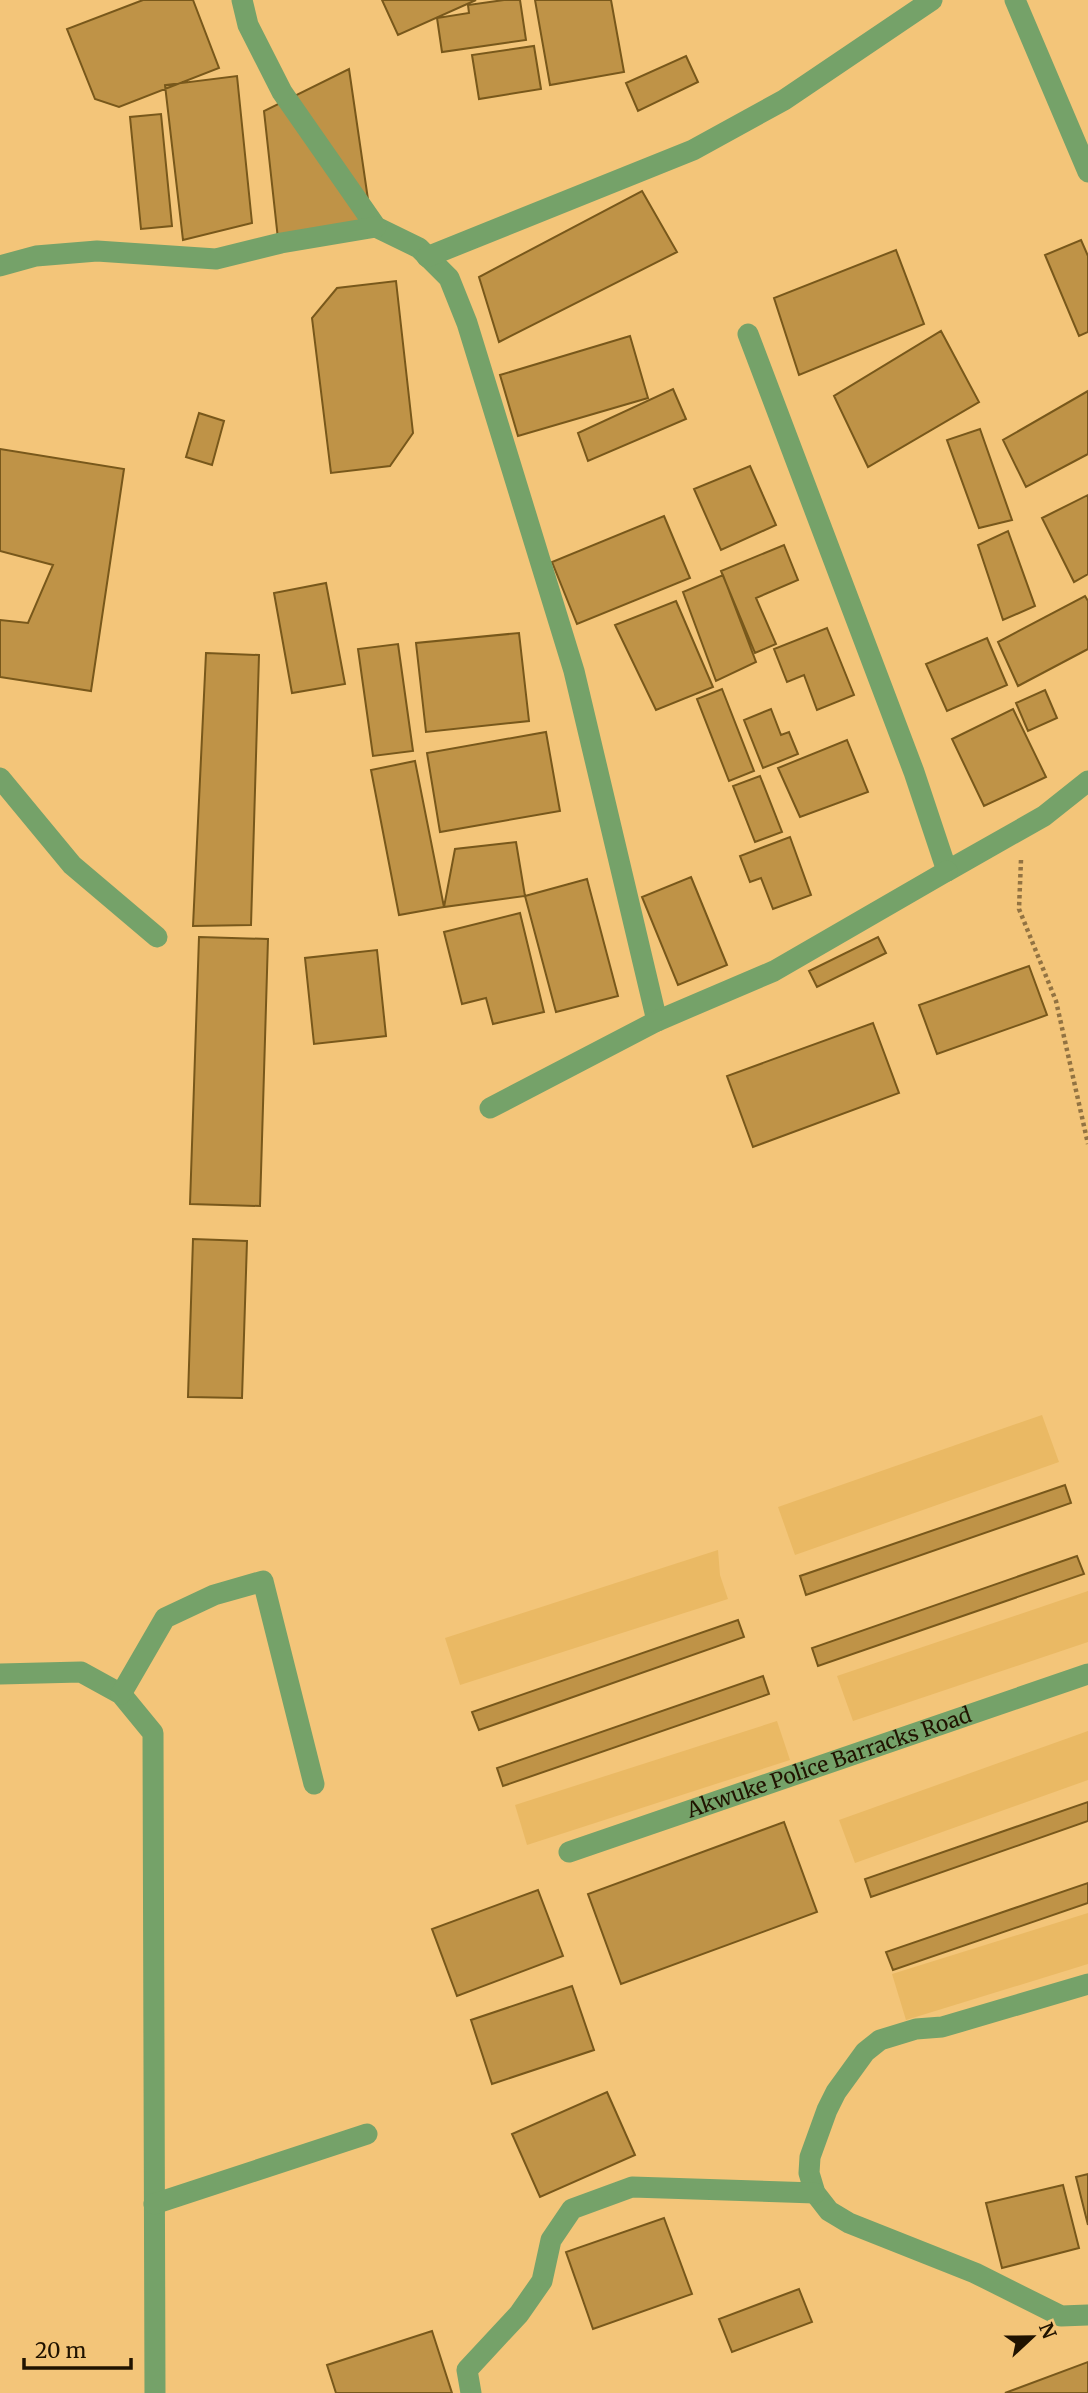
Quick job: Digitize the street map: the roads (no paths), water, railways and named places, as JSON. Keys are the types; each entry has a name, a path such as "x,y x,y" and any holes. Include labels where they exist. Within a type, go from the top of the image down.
{"street":[{"path":"242,0 248,25 282,92 376,228 419,248 449,278 467,323 574,671 657,1021"},
{"path":"427,257 692,150 784,100 932,0"},
{"path":"1015,0 1088,172"},
{"path":"0,267 36,257 97,251 216,259 281,243 376,228"},
{"path":"748,334 915,772 947,871"},
{"path":"0,778 72,865 157,937"},
{"path":"490,1108 657,1021 774,971 1044,816 1088,781"},
{"path":"121,1694 165,1618 214,1595 263,1581 314,1784"},
{"path":"0,1674 82,1672 121,1694 153,1733 155,2393"},
{"name":"Akwuke Police Barracks Road","path":"569,1852 1088,1674"},
{"path":"1088,1984 942,2027 916,2029 880,2040 865,2052 849,2071 827,2110 810,2157 809,2173 815,2193 829,2211 849,2223 975,2273 1061,2316 1088,2315"},
{"path":"154,2204 366,2134"},
{"path":"471,2393 467,2370 519,2314 542,2281 551,2239 572,2209 632,2187 815,2193"}]}
